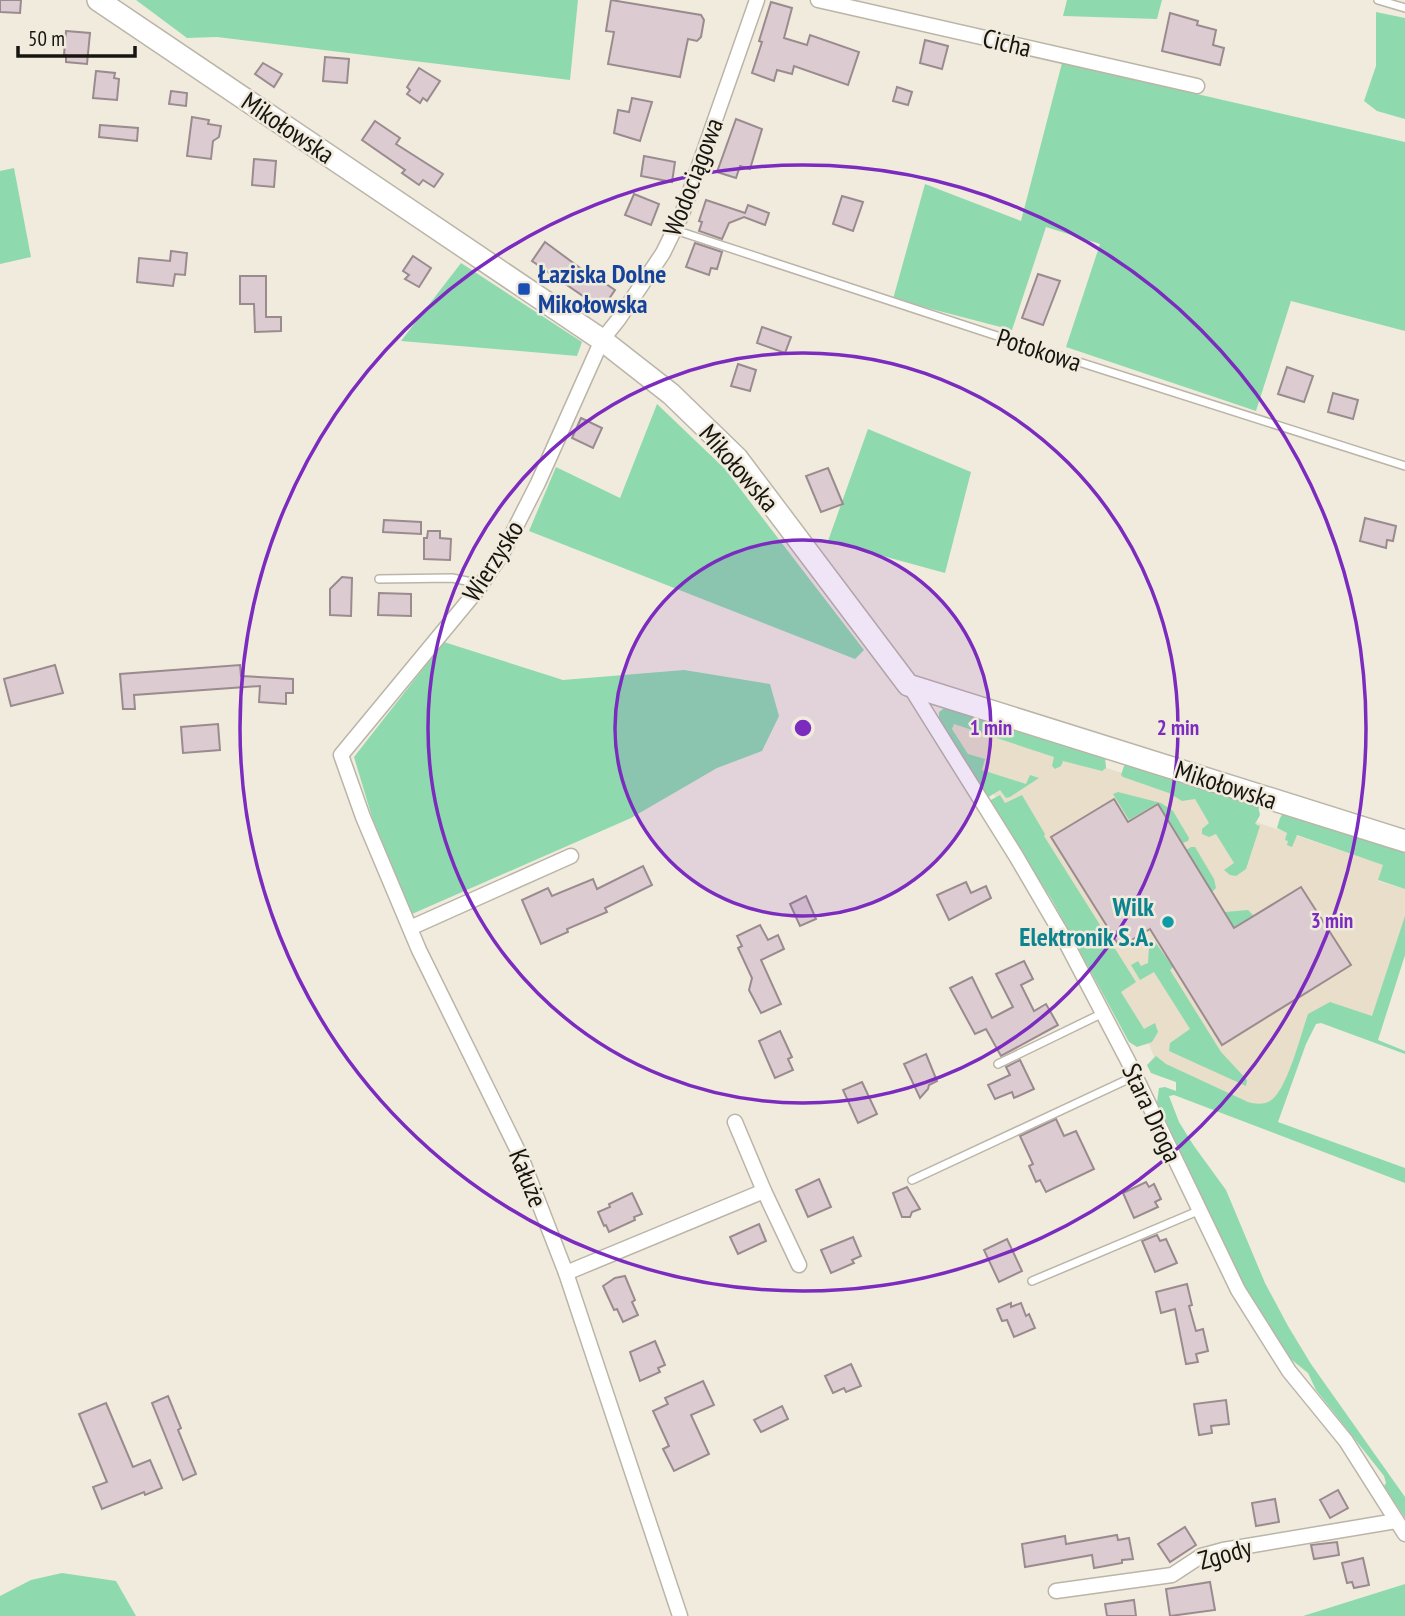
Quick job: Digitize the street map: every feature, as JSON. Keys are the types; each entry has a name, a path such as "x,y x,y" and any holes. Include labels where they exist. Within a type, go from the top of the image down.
{"street":[{"name":"Mikołowska","path":"98,0 602,340 671,394 737,458 908,685 1405,841"},
{"name":"Wodociągowa","path":"602,340 663,253 674,230 757,0"},
{"name":"Cicha","path":"818,0 1197,86"},
{"name":"Wierzysko","path":"341,755 479,588 503,552 538,483 602,340"},
{"name":"Stara Droga","path":"908,685 1016,856 1061,933 1135,1076 1238,1290 1289,1371 1346,1441 1405,1534"},
{"name":"Kałuże","path":"341,755 363,817 410,929 521,1157 566,1273 680,1616"},
{"path":"410,929 570,856"},
{"path":"735,1122 799,1265"},
{"path":"566,1273 764,1191"},
{"name":"Zgody","path":"1056,1591 1172,1575 1201,1556 1223,1550 1396,1521"}],"lane":[{"path":"1378,0 1405,8"},
{"name":"Potokowa","path":"674,230 1405,466"},
{"path":"379,579 452,578 476,583 479,588"},
{"path":"998,1064 1103,1013"},
{"path":"912,1180 1135,1076"},
{"path":"1032,1281 1198,1211"}],"shaded area":[{"path":"955,720 1258,816 1256,822 1384,865 1378,881 1405,889 1405,955 1377,1040 1315,1015 1277,1119 1151,1073 1147,1065 1154,1057 1149,1044 1139,1045 1096,955 952,729"}],"green space":[{"path":"136,0 578,0 570,80 217,37 187,38"},
{"path":"1067,0 1162,0 1157,19 1063,16"},
{"path":"1376,12 1405,18 1405,119 1377,111 1364,101 1376,66"},
{"path":"1062,63 1405,142 1405,331 1291,301 1256,411 1066,347 1100,244 1046,227 1012,330 893,299 925,184 1021,221"},
{"path":"14,168 31,257 0,264 0,171"},
{"path":"461,263 582,342 577,356 401,341"},
{"path":"657,404 725,469 864,650 855,659 529,531 556,467 620,498"},
{"path":"868,429 971,472 945,573 828,541"},
{"path":"444,642 563,680 684,670 770,684 779,716 762,751 717,768 631,818 412,914 372,817 354,757"},
{"path":"947,706 1105,756 1106,768 1102,771 1063,761 1061,766 1055,769 1052,766 1054,757 954,724 952,729 968,754 985,759 982,770 1026,784 1030,775 1039,778 1010,797 1006,798 1000,790 987,798 939,720 939,712"},
{"path":"1127,763 1258,805 1260,815 1255,824 1260,826 1246,869 1236,876 1224,870 1234,863 1216,834 1209,837 1202,834 1202,829 1209,823 1195,799 1182,801 1169,793 1123,777 1121,775"},
{"path":"1118,792 1161,803 1173,811 1189,838 1188,841 1183,843 1158,803 1129,820 1113,794"},
{"path":"1000,795 1005,803 1022,795 1044,836 1136,982 1121,992 1144,1029 1155,1023 1158,1032 1152,1042 1137,1047 1129,1042 1052,900 989,801"},
{"path":"1284,812 1405,848 1405,889 1378,880 1383,865 1297,835 1292,847 1287,845 1287,833 1277,828"},
{"path":"1195,847 1214,879 1216,888 1212,892 1186,850"},
{"path":"1248,910 1254,916 1234,928 1225,912"},
{"path":"1405,916 1405,955 1378,1040 1405,1051 1405,1054 1321,1023 1316,1024 1278,1122 1405,1168 1405,1183 1174,1095 1169,1096 1179,1122 1226,1190 1265,1283 1288,1326 1311,1364 1405,1497 1405,1518 1384,1486 1384,1476 1316,1390 1308,1373 1292,1360 1268,1328 1249,1296 1157,1102 1159,1088 1176,1091 1176,1082 1151,1073 1147,1065 1156,1056 1166,1064 1248,1102 1259,1104 1270,1101 1288,1074 1308,1014 1330,1002 1372,1016"},
{"path":"1155,942 1173,967 1170,970 1221,1052 1247,1080 1246,1086 1169,1051 1170,1043 1190,1029 1154,972 1140,980 1131,965 1138,961 1141,966 1148,963 1149,946"},
{"path":"62,1573 116,1581 136,1616 0,1616 0,1596 31,1580"},
{"path":"1405,1584 1405,1616 1303,1616"}],"building":[{"path":"0,0 21,0 20,13 0,12"},
{"path":"611,0 701,15 704,20 701,37 697,41 688,39 680,77 608,64 614,32 606,31"},
{"path":"771,2 792,8 784,38 807,45 810,35 859,52 848,85 794,66 792,74 777,70 774,81 752,73"},
{"path":"1170,13 1198,21 1197,25 1216,30 1213,45 1224,48 1220,65 1162,51"},
{"path":"66,31 90,33 87,64 66,62"},
{"path":"925,40 948,46 942,69 920,63"},
{"path":"325,57 349,59 347,83 323,81"},
{"path":"263,63 282,74 274,87 255,74"},
{"path":"419,68 440,81 427,101 423,98 420,103 407,94 410,90 407,87"},
{"path":"96,71 115,73 114,78 119,79 117,100 93,98"},
{"path":"897,87 912,92 908,105 893,101"},
{"path":"171,91 187,93 186,106 169,104"},
{"path":"632,98 652,102 640,141 614,133 618,110 629,112"},
{"path":"192,117 209,120 208,124 221,126 219,137 213,141 211,159 187,156"},
{"path":"736,119 762,129 750,169 740,166 736,178 717,172"},
{"path":"375,121 400,138 396,144 443,174 434,187 423,180 419,185 402,173 405,170 362,140"},
{"path":"100,125 138,128 137,141 99,137"},
{"path":"644,156 675,162 672,182 641,176"},
{"path":"254,159 276,161 274,187 252,185"},
{"path":"634,194 659,204 651,225 625,215"},
{"path":"842,196 863,202 853,231 833,224"},
{"path":"706,200 745,213 748,205 769,213 765,225 744,217 729,223 722,239 699,231 702,222 699,221"},
{"path":"545,242 595,279 615,290 602,309 532,261"},
{"path":"695,243 722,252 717,269 711,268 709,275 686,267"},
{"path":"171,251 187,253 185,275 175,274 173,286 137,282 139,258 170,261"},
{"path":"413,256 431,268 419,287 405,279 409,275 403,271"},
{"path":"1038,274 1060,281 1043,325 1022,318"},
{"path":"240,276 266,276 266,317 281,317 281,331 255,332 254,304 240,304"},
{"path":"762,327 791,337 785,353 757,343"},
{"path":"738,364 756,370 750,391 731,386"},
{"path":"1287,367 1313,376 1304,402 1278,394"},
{"path":"1333,393 1358,400 1353,419 1328,412"},
{"path":"581,418 602,428 593,448 572,438"},
{"path":"828,468 843,504 821,512 806,476"},
{"path":"1365,518 1396,526 1393,541 1387,540 1386,548 1360,541"},
{"path":"384,520 421,522 421,534 383,532"},
{"path":"428,531 440,531 440,538 451,539 450,560 424,559 424,538 427,538"},
{"path":"342,577 352,578 351,616 330,615 330,589"},
{"path":"379,593 411,594 411,616 378,615"},
{"path":"55,665 63,693 11,706 4,679"},
{"path":"240,665 241,676 293,679 293,693 286,693 286,704 259,702 260,686 134,695 135,709 123,709 120,674"},
{"path":"218,724 220,750 183,753 181,727"},
{"name":"Wilk Elektronik S.A.","path":"1114,799 1128,822 1158,804 1234,928 1301,887 1351,965 1222,1045 1150,929 1120,947 1051,837"},
{"path":"643,866 652,885 605,908 607,912 567,929 568,932 541,944 522,900 548,888 552,896 593,879 597,889"},
{"path":"966,882 971,893 986,886 991,898 949,920 937,895"},
{"path":"806,896 816,919 800,926 790,904"},
{"path":"760,925 768,940 778,935 784,949 761,960 781,1004 761,1013 749,990 752,978 738,948 742,946 737,936"},
{"path":"1024,961 1033,979 1021,985 1034,1011 1046,1004 1058,1025 1001,1056 986,1029 975,1034 950,988 972,977 992,1018 1013,1007 996,974"},
{"path":"780,1031 792,1057 788,1059 793,1070 775,1078 759,1041"},
{"path":"926,1054 937,1081 929,1085 920,1098 904,1064"},
{"path":"1020,1060 1034,1089 1014,1098 1012,1092 995,1099 988,1085 1010,1075 1006,1067"},
{"path":"862,1082 877,1114 858,1123 843,1090"},
{"path":"1056,1119 1064,1136 1076,1131 1094,1169 1046,1192 1040,1180 1036,1182 1029,1166 1033,1164 1020,1136"},
{"path":"819,1179 831,1207 808,1217 796,1190"},
{"path":"1146,1182 1149,1187 1154,1184 1161,1199 1155,1202 1158,1207 1134,1218 1123,1193"},
{"path":"907,1187 920,1209 912,1212 910,1217 902,1217 893,1193"},
{"path":"632,1193 642,1214 609,1232 598,1212"},
{"path":"759,1224 766,1241 738,1254 730,1237"},
{"path":"1157,1235 1160,1241 1166,1239 1177,1263 1155,1272 1142,1241"},
{"path":"853,1237 861,1256 852,1260 854,1263 831,1273 821,1250"},
{"path":"1007,1239 1022,1271 999,1282 984,1250"},
{"path":"625,1276 638,1315 623,1322 603,1286 615,1278"},
{"path":"1187,1284 1192,1305 1189,1306 1196,1331 1203,1329 1208,1351 1196,1354 1198,1362 1186,1364 1175,1309 1161,1313 1156,1292"},
{"path":"1011,1303 1011,1307 1021,1303 1035,1328 1014,1337 1007,1320 1002,1321 997,1309"},
{"path":"655,1341 665,1365 658,1368 660,1372 640,1381 630,1352"},
{"path":"851,1364 861,1386 846,1392 844,1388 833,1393 825,1376"},
{"path":"703,1381 714,1405 691,1415 709,1454 674,1471 663,1449 669,1446 653,1411 668,1404 665,1398"},
{"path":"168,1396 196,1474 183,1480 152,1403"},
{"path":"1226,1400 1229,1424 1211,1426 1212,1433 1199,1435 1194,1404"},
{"path":"106,1403 133,1467 150,1460 162,1488 145,1495 144,1492 102,1509 93,1487 107,1482 79,1414"},
{"path":"782,1406 788,1419 761,1432 754,1420"},
{"path":"1338,1490 1348,1508 1330,1518 1320,1500"},
{"path":"1275,1499 1279,1522 1256,1526 1252,1503"},
{"path":"1185,1527 1196,1545 1170,1562 1158,1544"},
{"path":"1117,1535 1118,1540 1129,1538 1133,1559 1094,1568 1092,1555 1025,1567 1022,1544 1065,1536 1066,1544"},
{"path":"1337,1542 1339,1555 1314,1559 1311,1545"},
{"path":"1363,1558 1369,1585 1354,1588 1352,1582 1347,1583 1342,1563"},
{"path":"1210,1582 1215,1610 1170,1616 1166,1589"},
{"path":"1134,1600 1136,1616 1107,1616 1105,1604"}],"place":[{"name":"Łaziska Dolne Mikołowska","path":"524,289"},
{"name":"Wilk Elektronik S.A.","path":"1168,922"}]}
